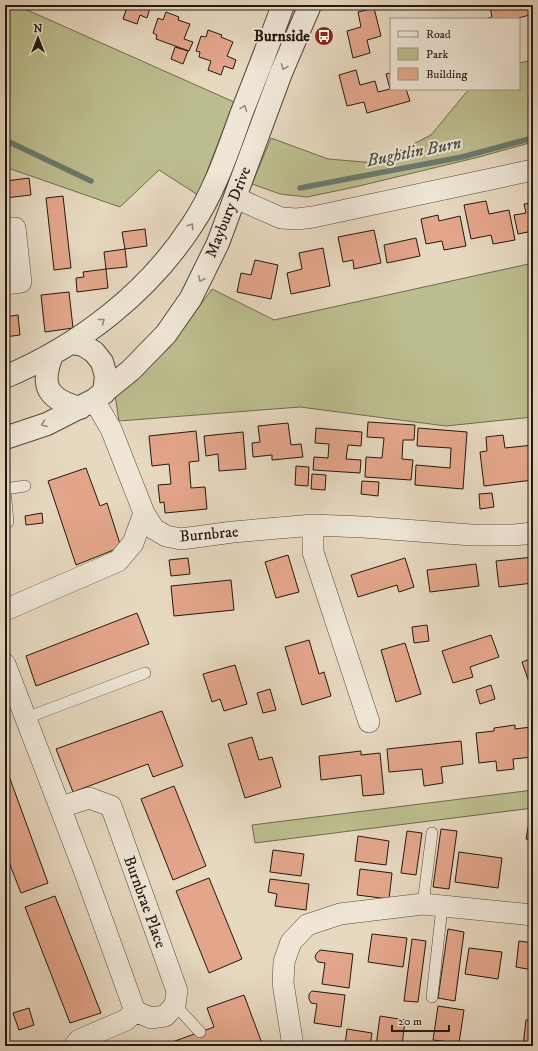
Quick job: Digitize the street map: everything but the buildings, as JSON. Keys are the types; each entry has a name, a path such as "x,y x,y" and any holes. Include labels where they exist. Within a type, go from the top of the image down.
{"street":[{"name":"Maybury Drive","path":"5,377 52,355 102,321 151,278 193,225 222,165 283,5"},
{"name":"Maybury Drive","path":"5,438 47,424 92,400 131,370 166,334 191,298 218,243 282,73 310,5"},
{"path":"236,198 281,218 297,219 313,217 533,170"},
{"path":"5,229 15,228 21,282 5,284"},
{"path":"52,355 46,369 46,383 54,396 65,404 92,400 106,376 102,362 94,352 83,345 71,343"},
{"name":"Burnbrae","path":"92,400 111,429 144,513 154,529 166,536 180,540 232,532 313,525 472,535 514,535 533,533"},
{"path":"5,610 118,561 133,543 144,513"},
{"path":"313,525 313,552 369,722"},
{"path":"5,664 60,807 135,1011 151,1018 165,1016 175,1005"},
{"name":"Burnbrae Place","path":"60,807 89,798 110,806 177,991 175,1005"},
{"path":"292,1046 283,983 284,962 291,942 307,925 340,914 432,905 533,915"},
{"path":"74,1046 79,1040 126,1020 135,1011"}],"lane":[{"path":"8,522 5,489 25,486"},
{"path":"26,718 145,673"},
{"path":"432,833 432,997"},
{"path":"175,1005 200,1032"}],"green space":[{"path":"5,5 16,5 234,102 198,195 159,170 120,207 5,167"},
{"path":"533,60 533,142 479,157 307,197 280,194 252,184 271,138 328,159 376,163 431,135 468,90 520,90 520,63"},
{"path":"533,263 533,417 446,426 300,407 119,421 115,395 170,347 212,289 274,320"},
{"path":"533,790 533,808 255,843 252,825"}],"waterway":[{"name":"Bughtlin Burn","path":"300,188 462,157 533,138"},
{"name":"Bughtlin Burn","path":"5,140 91,181"}],"place":[{"name":"Burnside","path":"324,36"}]}
